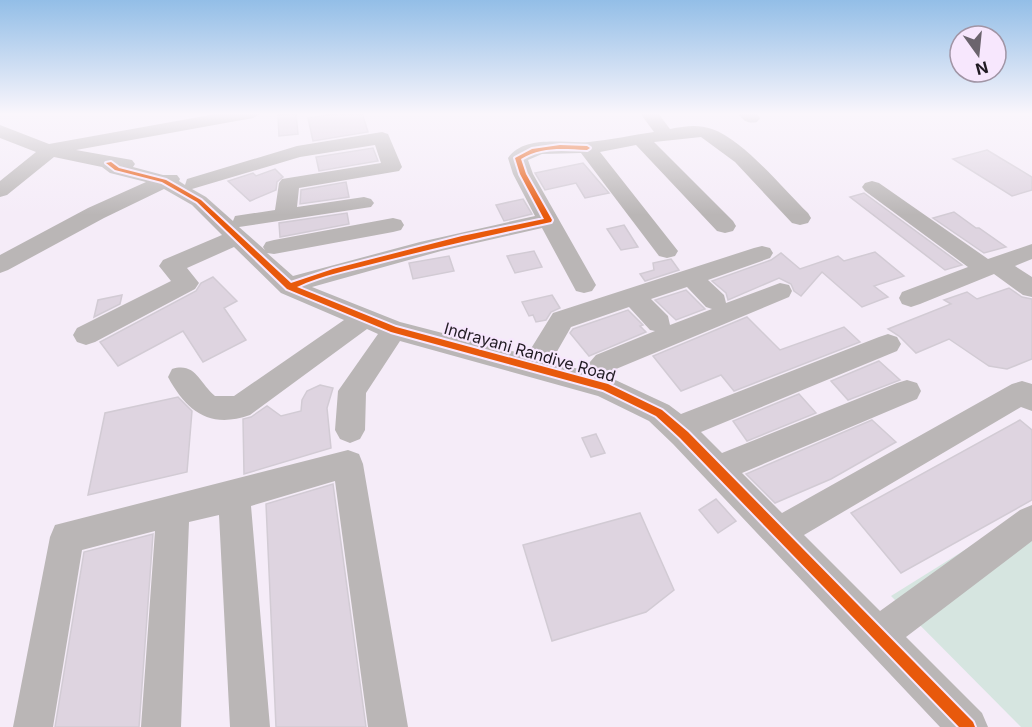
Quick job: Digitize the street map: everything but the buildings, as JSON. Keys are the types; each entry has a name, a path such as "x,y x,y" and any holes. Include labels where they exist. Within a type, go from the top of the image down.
{"street":[{"name":"Indrayani Randive Road","path":"45,147 179,180 199,201 240,229 274,247 304,287"},
{"path":"0,191 52,149 64,147"},
{"path":"0,265 96,213 179,180 328,147"},
{"path":"285,215 289,183 392,167 385,147"},
{"path":"584,285 523,174 518,158 526,152 541,147 593,147"},
{"path":"648,147 725,226"},
{"path":"729,147 800,218"},
{"path":"587,148 667,251"},
{"path":"297,152 301,182"},
{"path":"872,187 991,267 1032,290"},
{"path":"86,335 188,283 171,267 240,229 285,215 364,203"},
{"path":"304,287 485,232 548,220"},
{"path":"274,247 393,225"},
{"name":"Indrayani Randive Road","path":"240,229 304,287 365,318 394,330 589,383 631,398 659,413 779,532 968,727"},
{"path":"911,298 1032,251"},
{"path":"533,368 562,320 762,253"},
{"path":"691,277 715,302"},
{"path":"589,383 606,362 780,291"},
{"path":"633,296 658,323"},
{"path":"182,377 197,399 219,410 240,407 365,318"},
{"path":"388,727 344,453 351,391 394,330"},
{"path":"677,429 888,344"},
{"path":"717,469 907,391"},
{"path":"779,532 1022,392 1032,399"},
{"path":"33,727 67,537 234,496 344,453"},
{"path":"234,496 250,727"},
{"path":"161,727 173,512"},
{"path":"879,634 1032,521"}],"shaded area":[{"path":"1032,508 1032,727 1021,727 891,596"}],"cycle path":[{"path":"290,287 333,271 548,220 523,174 518,158 542,148 587,148"},
{"path":"109,163 117,169 164,181 199,201 290,287 394,330 605,387 659,413 684,435 968,727"}]}
